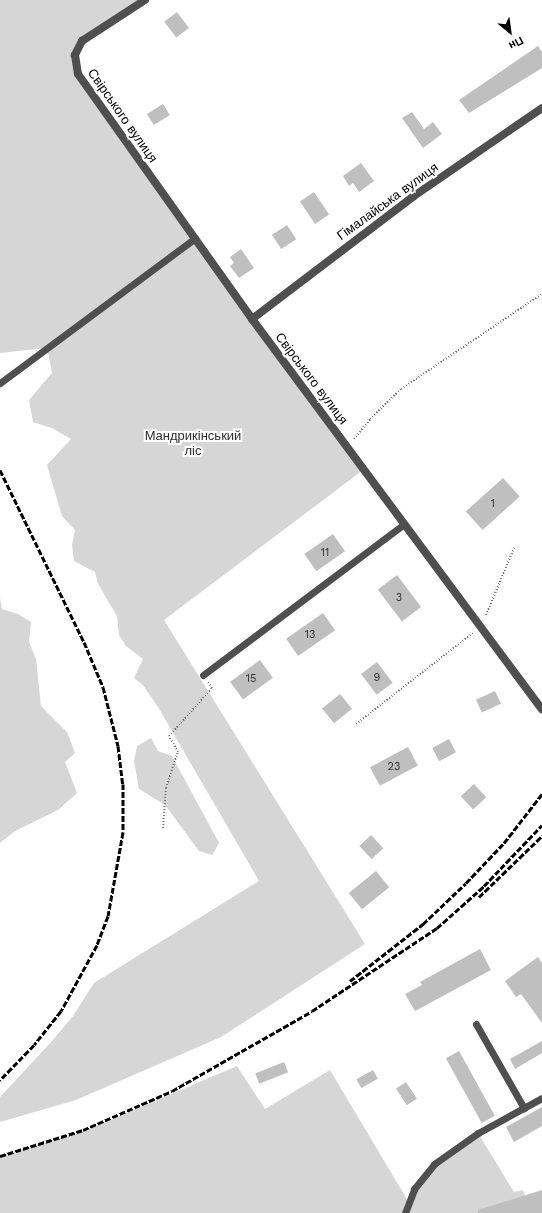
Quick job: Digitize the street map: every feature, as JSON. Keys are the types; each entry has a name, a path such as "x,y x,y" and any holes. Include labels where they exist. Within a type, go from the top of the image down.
{"street":[{"name":"Свірського вулиця","path":"145,0 82,41 75,55 78,74 252,319 542,709"},
{"name":"Гімалайська вулиця","path":"252,319 414,196 542,108"}],"lane":[{"path":"0,383 195,238"},
{"path":"203,675 404,524"},
{"path":"476,1024 524,1108"},
{"path":"405,1213 414,1189 434,1164 453,1148 542,1098"}],"path":[{"path":"347,448 370,419 401,389 542,294"},
{"path":"356,724 481,626 514,548"},
{"path":"163,828 166,788 178,752 170,736 212,688 203,675"}],"green space":[{"name":"Мандрикінський ліс","path":"0,0 145,0 82,41 75,55 78,74 363,470 164,620 365,944 221,1037 76,1100 0,1122 0,1097 73,1016 94,983 259,881 158,707 143,685 134,678 143,659 126,646 119,635 117,616 98,584 95,572 74,561 72,545 75,530 62,516 47,465 71,439 52,428 33,422 29,400 52,373 47,348 0,353"},
{"path":"0,598 2,609 18,614 31,622 29,642 36,659 41,706 67,732 75,753 65,762 77,793 58,810 15,831 0,843"},
{"path":"151,738 158,751 172,756 219,843 212,855 199,851 165,805 139,789 134,761 137,746"},
{"path":"237,1066 265,1109 330,1070 408,1201 434,1164 478,1133 514,1192 523,1190 531,1213 0,1213 0,1156 87,1130"}],"building":[{"path":"177,12 189,28 176,38 164,22"},
{"path":"538,46 542,52 542,68 469,113 459,100"},
{"path":"163,104 170,115 154,125 147,114"},
{"path":"412,112 424,129 433,122 442,134 423,148 402,118"},
{"path":"361,163 374,181 359,192 353,183 349,186 343,176"},
{"path":"314,192 329,214 315,224 300,202"},
{"path":"287,225 296,239 281,249 272,235"},
{"path":"241,249 254,268 239,278 230,266 234,263 230,257"},
{"path":"503,478 520,497 483,530 466,511"},
{"path":"333,534 345,551 316,571 304,554"},
{"path":"397,575 421,607 402,621 378,589"},
{"path":"323,613 335,630 298,656 286,639"},
{"path":"260,660 273,678 243,700 230,682"},
{"path":"377,662 393,683 377,695 361,674"},
{"path":"495,691 501,704 482,713 476,700"},
{"path":"340,694 352,709 334,723 322,708"},
{"path":"449,739 456,752 439,761 432,748"},
{"path":"408,747 418,766 380,786 370,767"},
{"path":"474,784 486,797 473,809 461,796"},
{"path":"371,835 383,848 372,859 359,846"},
{"path":"376,871 389,887 362,909 349,893"},
{"path":"480,949 491,970 415,1011 405,994 422,985 420,982"},
{"path":"538,957 542,963 542,1023 521,994 516,997 505,981"},
{"path":"542,1041 542,1053 515,1069 510,1059"},
{"path":"459,1051 495,1116 482,1123 446,1058"},
{"path":"284,1062 288,1072 259,1084 255,1074"},
{"path":"373,1070 378,1079 361,1088 356,1079"},
{"path":"406,1082 417,1099 407,1105 396,1089"},
{"path":"542,1107 542,1126 514,1142 506,1127"},
{"path":"542,1190 542,1213 478,1213 478,1210"}],"railway":[{"path":"0,470 84,642 103,687 118,746 123,784 123,832 108,916 97,945 61,1011 34,1045 0,1080"},
{"path":"350,981 423,924 466,883 504,843 542,794"},
{"path":"0,1156 83,1130 172,1091 312,1011 437,928 484,886 542,825"},
{"path":"479,897 542,836"}]}
